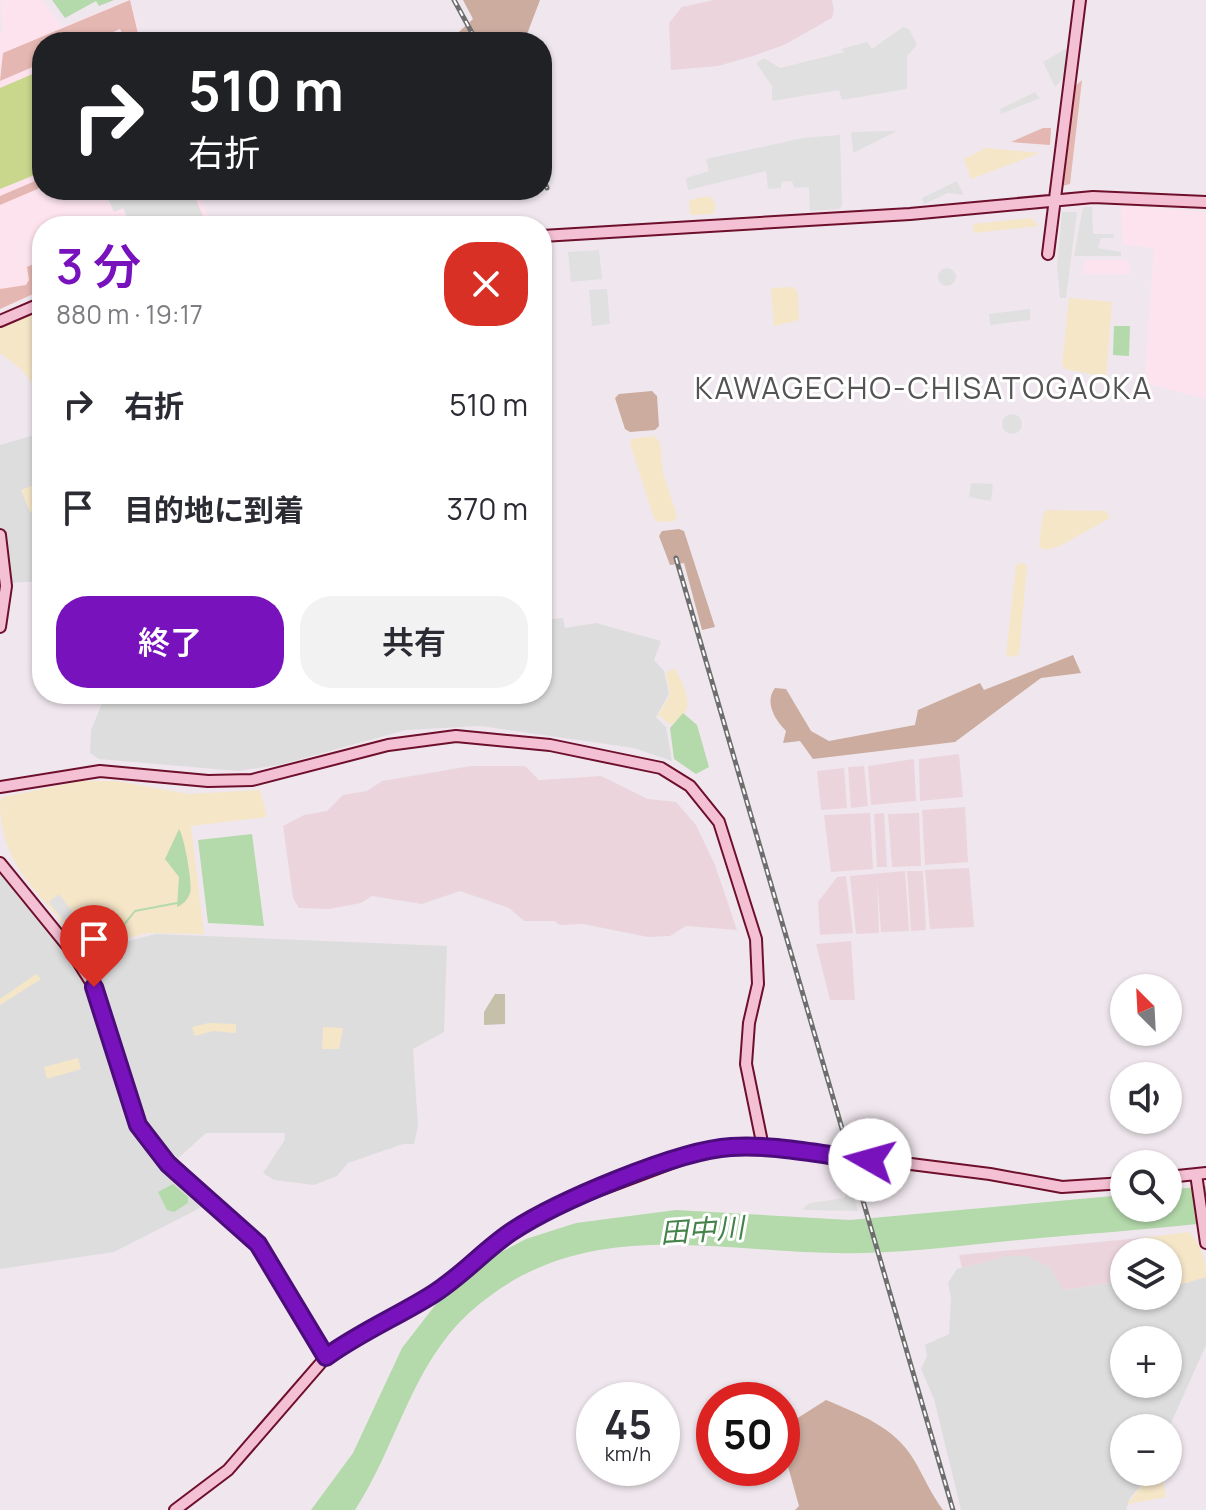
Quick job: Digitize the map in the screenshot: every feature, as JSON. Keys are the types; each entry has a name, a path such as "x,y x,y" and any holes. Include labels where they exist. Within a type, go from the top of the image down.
{"street":[{"path":"1048,254 1080,0"},
{"path":"552,235 910,214 1054,200 1142,197 1206,202"},
{"path":"0,321 32,307"},
{"path":"0,535 6,586 0,627"},
{"path":"0,787 100,771 208,781 252,780 388,745 456,736 550,745 661,768 690,786 719,822 756,939 758,984 749,1023 746,1064 763,1147"},
{"path":"0,863 64,940 94,987 127,1101 143,1133 168,1164 258,1244 326,1357"},
{"path":"175,1510 228,1470 326,1357 369,1328 432,1295 490,1247 547,1210 709,1149 763,1147 990,1174 1062,1187 1110,1184"},
{"path":"1199,1176 1201,1225 1206,1243"}],"shaded area":[{"path":"42,0 62,27 130,0 140,32 32,32 32,200 202,200 209,216 32,216 32,295 0,309 0,33 3,30 0,2"},
{"path":"130,0 138,32 121,32 120,29 113,32 53,32"},
{"path":"463,0 540,0 528,32 459,32 473,19"},
{"path":"714,0 832,0 834,10 832,18 784,45 718,66 671,70 669,23 682,7"},
{"path":"903,27 909,29 917,45 907,56 907,89 842,100 839,90 772,101 772,86 756,63 764,58 780,68 845,52 841,49 867,42 872,49"},
{"path":"32,41 32,67 0,81 3,53"},
{"path":"1067,48 1064,77 1055,87 1043,62"},
{"path":"32,74 32,176 0,189 0,88"},
{"path":"1082,80 1070,184 1062,186 1074,87"},
{"path":"1035,92 1040,98 1001,114 1000,109"},
{"path":"1043,128 1051,128 1050,145 1011,142"},
{"path":"897,131 853,153 851,132"},
{"path":"840,135 842,206 839,209 810,211 809,187 794,188 792,181 781,182 781,188 768,189 766,171 688,190 686,178 709,171 706,159 803,138"},
{"path":"986,148 1040,153 971,179 964,159"},
{"path":"957,181 964,195 948,193 924,204 922,198"},
{"path":"32,182 32,191 0,205 0,196"},
{"path":"709,196 716,204 713,214 690,215 689,200"},
{"path":"109,200 196,200 203,216 127,216 123,208 114,212"},
{"path":"1121,205 1206,212 1206,399 1144,383 1154,248 1123,245"},
{"path":"1083,207 1092,207 1093,234 1114,234 1113,238 1101,238 1098,248 1121,252 1121,256 1074,256"},
{"path":"1062,212 1077,212 1066,298 1060,298 1057,266"},
{"path":"1031,218 1039,226 974,233 973,224"},
{"path":"599,250 602,279 571,282 568,252"},
{"path":"1086,260 1128,260 1130,274 1083,274"},
{"path":"32,265 32,295 0,309 0,289 26,285 29,280 27,267"},
{"path":"947,268 956,277 947,286 938,277"},
{"path":"794,287 798,293 799,320 774,326 771,288"},
{"path":"607,289 610,324 592,326 589,290"},
{"path":"1069,298 1112,302 1106,377 1065,369 1062,364"},
{"path":"1030,309 1030,320 990,325 989,314"},
{"path":"32,313 32,383 21,369 0,353 0,328"},
{"path":"652,391 657,396 659,426 655,430 630,432 625,429 615,398 619,394"},
{"path":"1012,414 1019,417 1022,424 1019,431 1012,434 1005,431 1002,424 1005,417"},
{"path":"32,436 32,582 10,583 0,526 0,445"},
{"path":"654,436 660,442 663,473 677,516 674,521 658,522 654,518 630,443 631,439"},
{"path":"971,483 993,484 991,501 969,497"},
{"path":"32,486 32,512 30,512 21,490"},
{"path":"1047,510 1106,511 1110,518 1058,547 1044,550 1039,546 1043,514"},
{"path":"662,531 684,531 715,627 702,630 684,563 670,565 659,536"},
{"path":"1023,563 1027,566 1019,655 1008,657 1016,565"},
{"path":"563,618 565,628 596,623 661,641 654,660 664,671 669,694 656,717 666,727 672,761 634,748 481,726 406,730 279,765 238,771 99,759 90,753 91,730 102,704 552,704 552,619"},
{"path":"1073,655 1081,673 1041,678 955,742 813,759 800,741 783,743 786,731 778,722 771,705 775,688 786,689 811,731 829,741 915,725 918,710 980,683 984,690"},
{"path":"674,668 688,702 685,712 671,725 658,715 670,695 666,673"},
{"path":"959,754 963,797 920,801 919,759"},
{"path":"914,759 916,801 871,805 868,766"},
{"path":"471,766 525,766 539,780 601,776 648,799 676,802 696,825 715,865 737,930 686,926 670,936 648,937 583,924 524,921 509,908 460,891 422,904 372,896 361,903 329,909 299,908 293,898 283,826 304,815 327,811 343,795 367,791 382,781"},
{"path":"864,766 868,806 851,808 848,767"},
{"path":"844,768 847,808 821,810 817,771"},
{"path":"81,781 118,781 188,794 260,790 267,817 191,826 204,934 148,933 83,949 28,882 8,847 0,801 3,797"},
{"path":"965,807 968,862 925,865 922,810"},
{"path":"870,813 873,869 831,872 824,815"},
{"path":"884,813 887,867 877,867 874,814"},
{"path":"919,813 921,866 892,867 888,814"},
{"path":"969,868 974,927 930,929 925,870"},
{"path":"905,871 909,931 881,932 877,880 879,933 856,934 850,876"},
{"path":"907,871 923,871 926,930 911,931"},
{"path":"0,874 80,971 91,992 132,1127 154,1156 206,1205 114,1252 0,1269"},
{"path":"846,876 853,933 820,935 818,902 837,877"},
{"path":"59,894 84,927 75,935 49,902"},
{"path":"156,934 447,946 444,1032 413,1049 418,1126 414,1144 403,1144 348,1163 337,1176 314,1185 274,1180 263,1173 284,1141 285,1133 206,1133 174,1162 154,1141 142,1120 105,1001 79,953"},
{"path":"851,941 855,1000 830,1000 816,944"},
{"path":"107,945 112,966 96,970 91,950"},
{"path":"36,974 41,979 0,1005 0,999"},
{"path":"495,994 505,994 505,1024 484,1025 484,1012"},
{"path":"208,1023 236,1024 236,1033 213,1031 195,1036 192,1027"},
{"path":"323,1027 343,1028 339,1049 322,1049"},
{"path":"78,1058 81,1069 47,1079 44,1067"},
{"path":"839,1166 845,1167 858,1211 804,1210 810,1203 844,1198 847,1192"},
{"path":"1189,1232 1202,1253 1206,1277 1182,1284 1182,1238 1141,1238"},
{"path":"1110,1241 1110,1283 1063,1290 1051,1268 1028,1256 1007,1256 962,1268 959,1255"},
{"path":"1007,1256 1028,1256 1051,1268 1064,1290 1110,1283 1110,1310 1182,1310 1182,1284 1206,1277 1206,1345 1175,1414 1110,1414 1110,1486 1140,1486 1130,1498 1126,1510 961,1510 934,1399 921,1369 927,1356 925,1345 949,1334 951,1298 948,1283 957,1269"},
{"path":"826,1400 887,1430 914,1460 943,1510 795,1510 799,1506 793,1486 800,1486 800,1417"},
{"path":"1141,1486 1164,1486 1166,1497 1127,1504"}],"water":[{"path":"52,0 114,0 99,6 96,1 65,18"},
{"path":"1114,326 1130,326 1129,356 1113,355"},
{"path":"683,713 697,725 709,767 696,774 674,759 670,728"},
{"path":"179,829 188,860 191,888 187,899 177,907 179,877 165,859"},
{"path":"252,834 264,926 208,923 198,840"},
{"path":"173,1184 188,1197 188,1203 174,1212 167,1210 158,1192"},
{"name":"田中川","path":"1206,1186 1206,1223 882,1252 658,1245 608,1248 560,1259 514,1280 469,1313 449,1334 419,1382 355,1510 311,1510 353,1453 402,1348 440,1299 494,1256 526,1239 576,1223 676,1210 850,1220 1110,1196 1110,1222 1182,1222 1182,1189"}],"waterway":[{"path":"115,936 135,911 177,903"}],"railway":[{"path":"454,0 472,32"},
{"path":"676,558 953,1510"}],"district":[{"name":"KAWAGECHO-CHISATOGAOKA","path":"924,389"}],"route":[{"path":"94,987 127,1101 138,1125 168,1164 258,1244 326,1357 369,1328 432,1295 490,1247 547,1210 685,1157 709,1149 763,1147 870,1160"}]}
